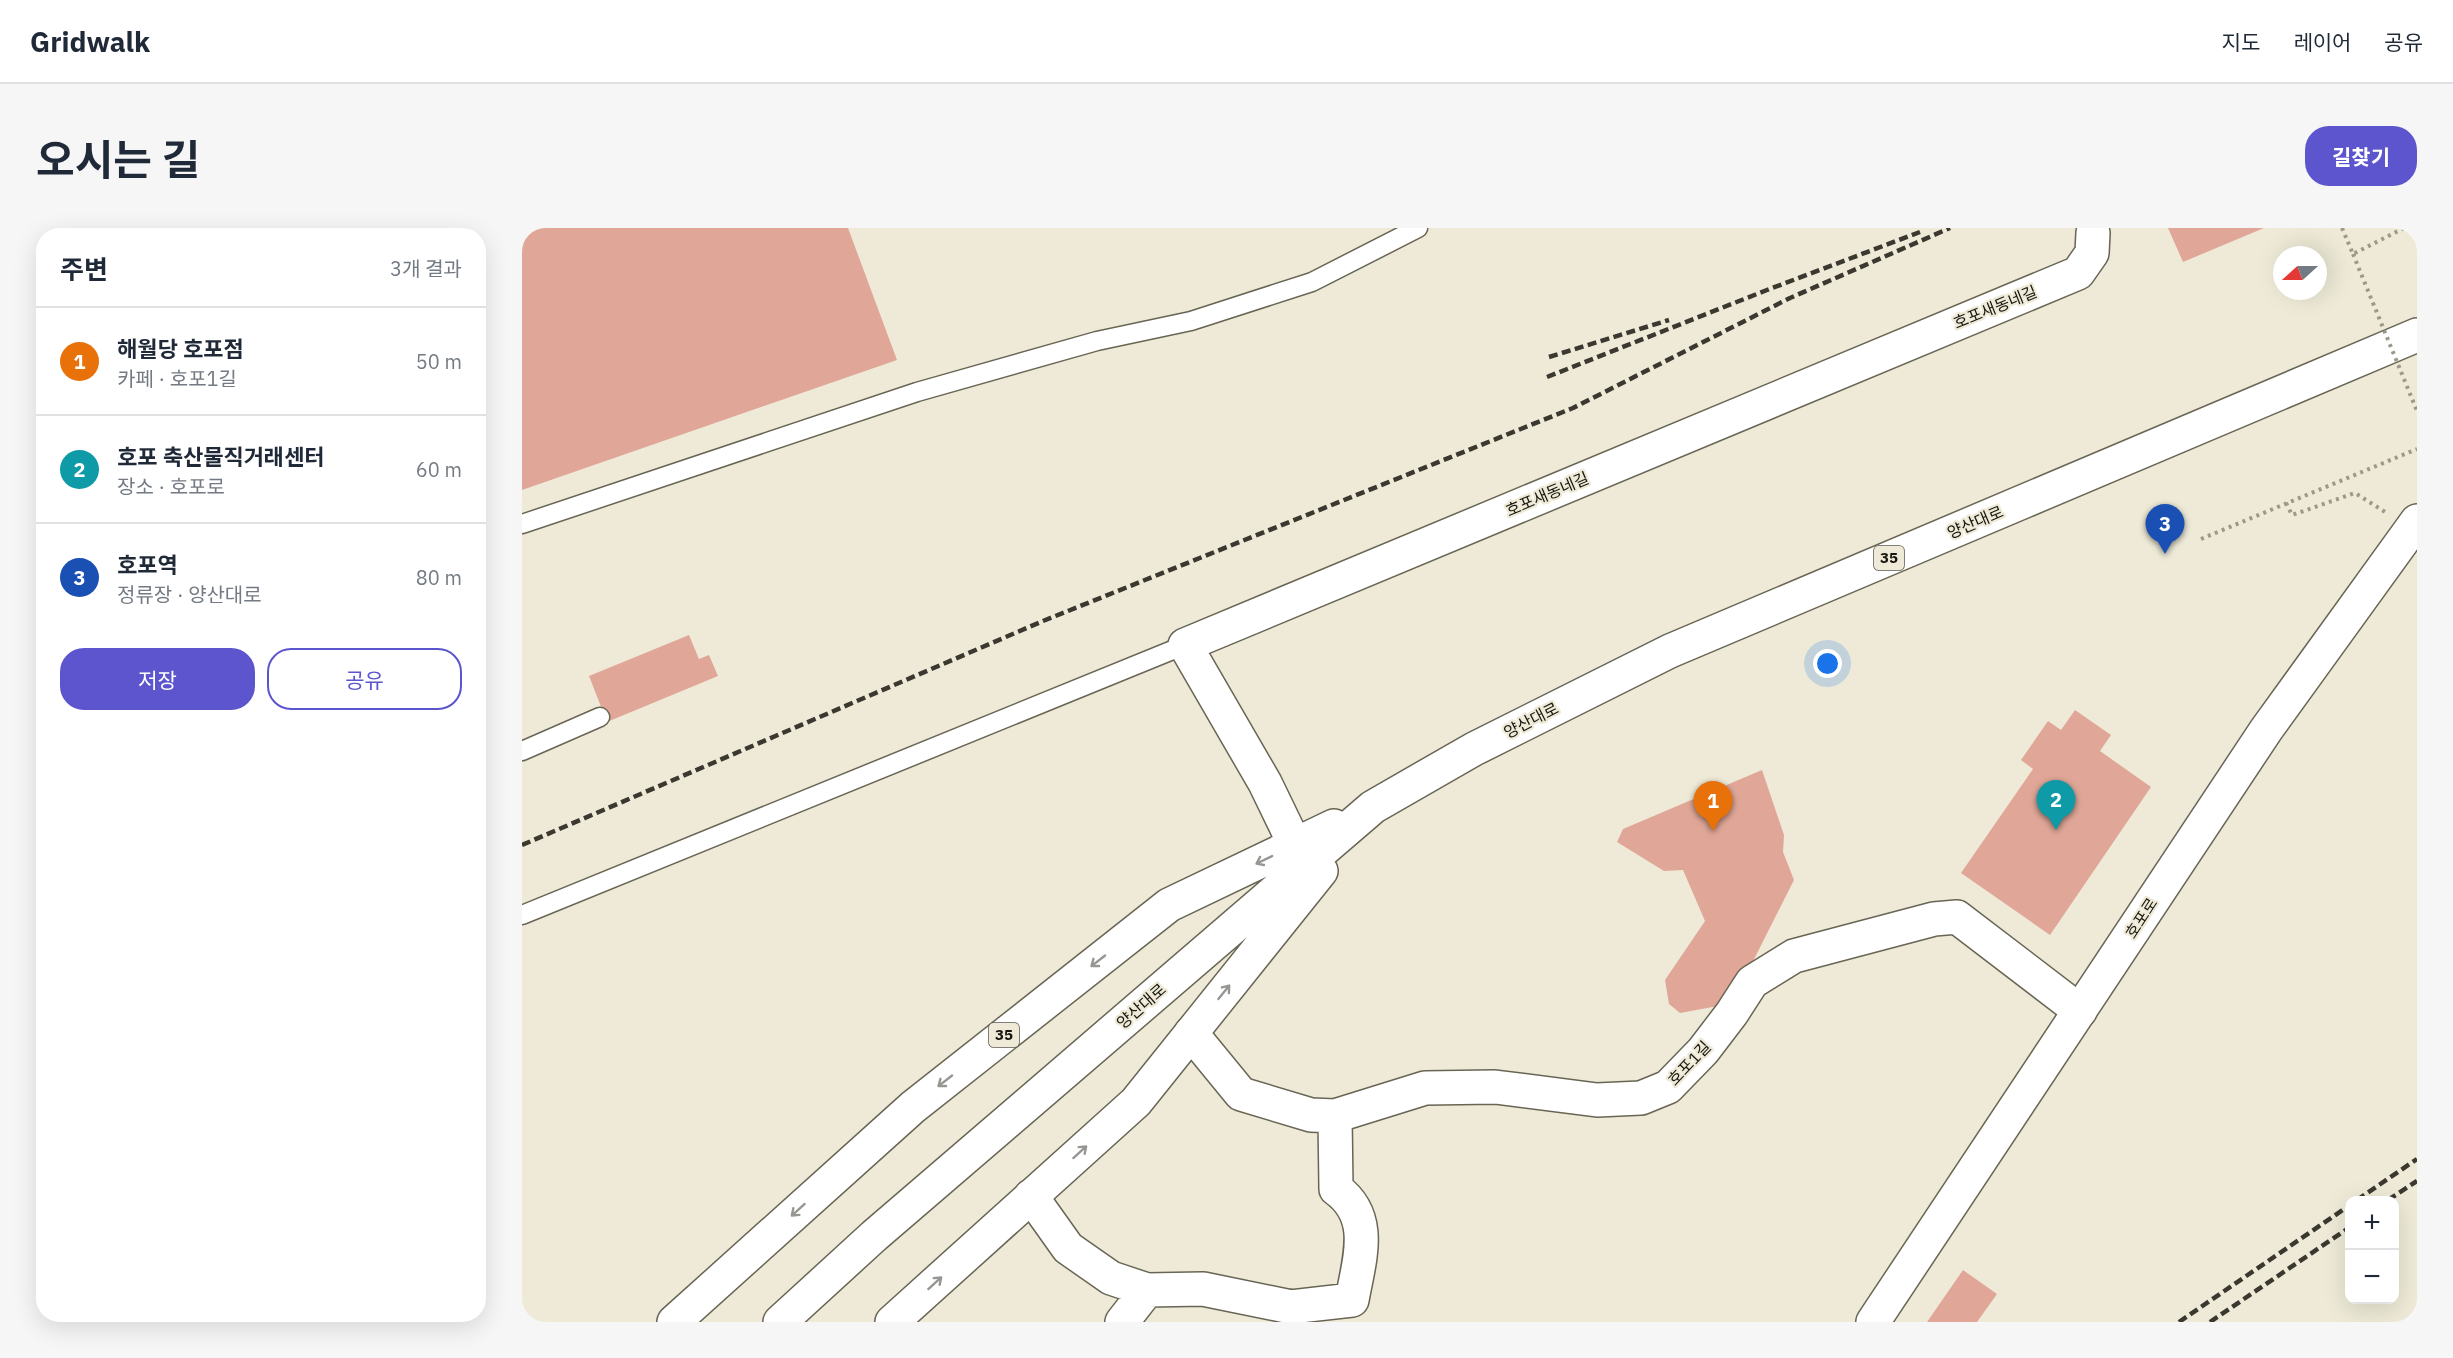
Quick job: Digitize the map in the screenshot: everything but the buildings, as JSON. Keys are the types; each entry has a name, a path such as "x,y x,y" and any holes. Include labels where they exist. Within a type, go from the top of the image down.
{"main road":[{"name":"호포새동네길","path":"1185,645 2078,273 2092,254 2093,233"},
{"name":"양산대로","path":"780,1322 874,1236 1373,807 1474,748 1670,651 2417,335"},
{"name":"호포로","path":"1873,1322 2266,730 2417,521"},
{"path":"1185,645 1265,783 1295,844"},
{"name":"35","path":"674,1322 913,1107 1169,905 1373,807"},
{"name":"35","path":"892,1322 1136,1102 1373,807"},
{"name":"호포1길","path":"1191,1033 1241,1094 1311,1115 1335,1116 1425,1088 1495,1087 1597,1100 1641,1098 1668,1087 1703,1051 1752,982 1794,956 1934,919 1957,917 2080,1011"},
{"path":"1032,1196 1068,1248 1111,1278 1147,1290 1203,1289 1267,1313 1291,1307 1360,1311 1362,1243 1357,1210 1348,1197 1336,1188 1335,1116"},
{"path":"1122,1322 1147,1290"}],"lane":[{"path":"522,524 917,392 1097,342 1191,321 1312,282 1418,228"},
{"path":"522,915 1185,645"},
{"path":"522,752 600,717"}],"path":[{"path":"2342,228 2417,411"},
{"path":"2353,254 2404,228"},
{"path":"2201,539 2417,449"},
{"path":"2286,504 2292,515 2355,493"}],"railway":[{"path":"522,845 1043,621 1573,408 1790,298 1950,228"},
{"path":"1547,377 1920,232"},
{"path":"1549,357 1669,320"},
{"path":"2363,1196 2417,1159"},
{"path":"2394,1196 2417,1181"},
{"path":"2179,1322 2345,1208"},
{"path":"2210,1322 2345,1230"}],"place":[{"name":"호포역","path":"2165,554"},
{"name":"호포 축산물직거래센터","path":"2056,830"},
{"name":"해월당 호포점","path":"1713,831"}]}
